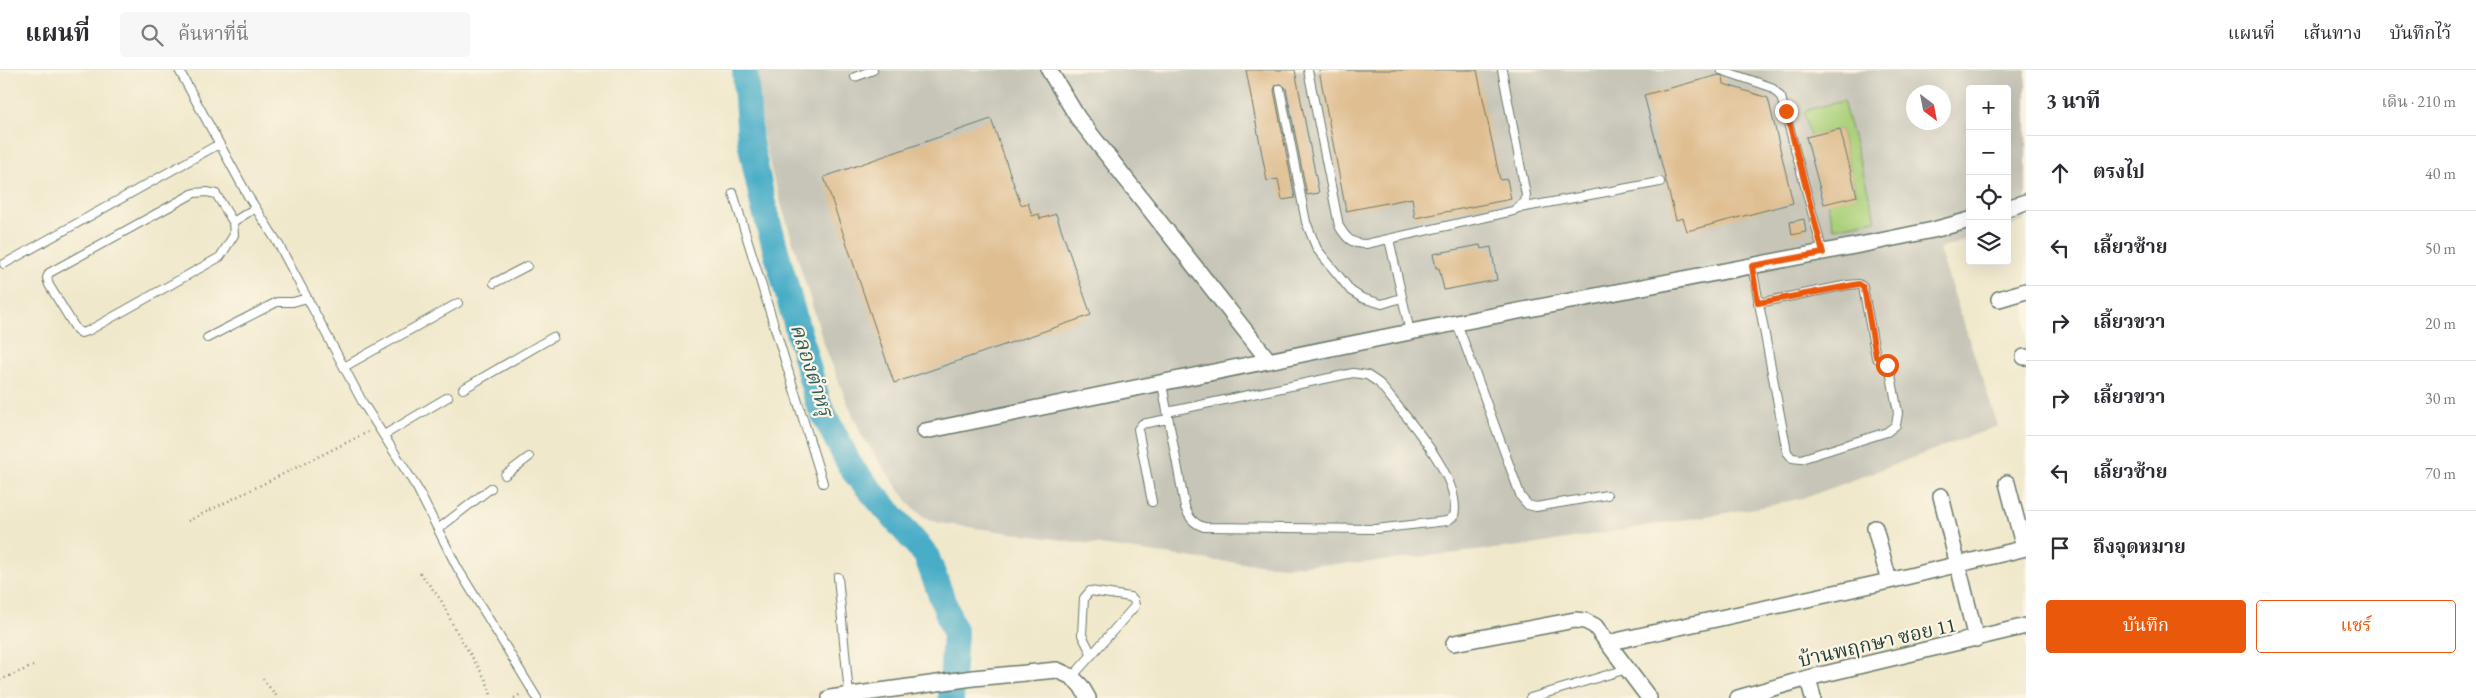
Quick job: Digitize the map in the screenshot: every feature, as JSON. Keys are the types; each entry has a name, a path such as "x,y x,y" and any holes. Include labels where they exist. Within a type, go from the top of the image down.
{"street":[{"path":"1049,70 1078,118 1269,361"},
{"path":"2011,207 2026,202"},
{"path":"926,431 1410,332 1823,253 1933,230 1966,221"},
{"path":"1999,299 2026,291"},
{"path":"1616,640 1888,581 2025,548 2007,483"},
{"path":"1941,496 1976,639"},
{"path":"1875,528 1888,581"},
{"path":"1454,643 1575,620 1585,620 1595,626 1649,698"},
{"name":"บ้านพฤกษา ซอย 11","path":"1738,698 1808,678 2026,626"},
{"path":"830,698 973,678 1057,670 1072,677 1081,686 1088,698"},
{"path":"1808,678 1813,698"}],"lane":[{"path":"179,70 378,427 417,488 457,567 537,698"},
{"path":"855,77 873,70"},
{"path":"1308,70 1339,226 1346,237 1354,244 1366,244 1520,208 1660,182"},
{"path":"1502,70 1526,195 1525,202 1520,208"},
{"path":"1721,70 1771,87 1781,97 1823,253"},
{"path":"1280,89 1306,222 1317,249 1352,291 1362,298 1382,304 1401,298"},
{"path":"4,264 219,144"},
{"path":"194,193 216,194 223,201 234,222 234,235 220,257 81,333 76,330 47,278 49,273 194,193"},
{"path":"733,193 823,483"},
{"path":"234,222 255,208"},
{"path":"1389,239 1410,332"},
{"path":"494,283 527,266"},
{"path":"1752,266 1758,303 1787,452 1792,458 1801,458 1887,432 1896,425 1898,413 1890,370 1876,357 1863,287 1859,284 1848,285 1758,303"},
{"path":"207,338 277,302 293,302 307,298"},
{"path":"344,367 458,303"},
{"path":"1457,323 1518,488 1528,505 1536,507 1607,496"},
{"path":"462,389 553,337"},
{"path":"1152,502 1138,430 1146,423 1168,416 1353,373 1366,375 1379,383 1445,471 1456,507 1454,516 1447,521 1375,529 1204,527 1195,524 1188,517 1185,507 1168,416 1162,384"},
{"path":"384,435 448,397"},
{"path":"505,475 528,457"},
{"path":"438,529 491,488"},
{"path":"838,578 849,695"},
{"path":"1072,677 1092,655 1135,606 1134,600 1130,597 1090,591 1086,593 1084,598 1082,635 1092,655"},
{"path":"1530,698 1627,670"}],"path":[{"path":"188,521 378,427"},
{"path":"420,573 441,600 455,629 472,654 492,698"},
{"path":"0,680 33,666"},
{"path":"263,679 278,698"}],"shaded area":[{"path":"758,70 2026,70 2026,220 2011,226 2011,85 1966,85 1966,240 1939,249 1998,426 1810,496 1768,506 1531,545 1363,563 1286,566 1216,561 939,523 924,517 911,506 862,436 824,344 773,177 764,140 759,100"}],"green space":[{"path":"1843,101 1876,220 1834,228 1827,203 1857,195 1840,129 1810,137 1804,114 1806,110"}],"building":[{"path":"1246,70 1295,70 1319,193 1307,195 1286,88 1281,84 1276,85 1274,90 1295,198 1282,200 1278,179 1267,181"},
{"path":"1319,70 1477,70 1500,180 1507,179 1511,199 1415,218 1412,198 1346,211"},
{"path":"1719,75 1723,76 1724,84 1768,98 1793,203 1687,231 1683,218 1676,220 1644,95"},
{"path":"991,119 1021,205 1028,203 1032,216 1039,214 1040,219 1056,214 1091,315 894,383 824,177"},
{"path":"1840,129 1857,196 1824,204 1806,137"},
{"path":"1804,219 1806,232 1792,235 1790,222"},
{"path":"1480,245 1481,249 1491,247 1497,280 1444,290 1439,268 1436,268 1433,254"}],"waterway":[{"name":"คลองตำหรุ","path":"745,70 750,141 763,204 818,403 852,469 926,555 955,633 951,698"}],"route":[{"path":"1786,111 1823,253 1752,266 1758,303 1859,284 1863,287 1865,294 1876,357 1887,365"}]}
